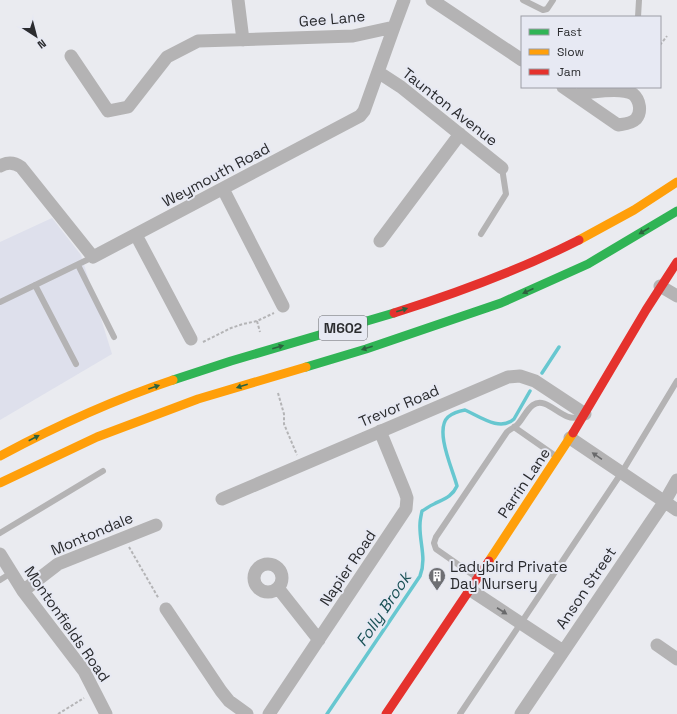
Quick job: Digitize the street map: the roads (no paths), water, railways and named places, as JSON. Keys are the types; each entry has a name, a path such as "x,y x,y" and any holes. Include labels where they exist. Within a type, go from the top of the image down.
{"main road":[{"name":"M602","path":"0,456 91,411 192,373 428,302 494,279 536,261 612,223 677,182"},
{"name":"M602","path":"0,483 97,437 198,399 366,349 501,303 588,264 666,219 677,210"},
{"name":"Parrin Lane","path":"386,714 558,458 586,414 660,286 677,262"}],"street":[{"path":"238,0 243,40"},
{"path":"394,28 404,0"},
{"path":"432,0 521,59"},
{"name":"Gee Lane","path":"71,56 108,111 128,107 167,57 198,42 353,36 394,28"},
{"name":"Weymouth Road","path":"93,257 360,116 364,111 394,28"},
{"name":"Taunton Avenue","path":"378,72 401,87 502,168"},
{"path":"564,88 574,95"},
{"path":"380,241 460,134"},
{"path":"0,166 9,163 17,164 21,167 93,257"},
{"path":"223,189 283,306"},
{"path":"136,235 191,339"},
{"path":"660,286 677,296"},
{"name":"Trevor Road","path":"222,499 380,431 514,376 528,378 535,381 586,414"},
{"name":"Napier Road","path":"269,714 406,509 405,492 380,431"},
{"path":"570,438 677,510"},
{"name":"Anson Street","path":"521,714 677,480"},
{"name":"Montondale","path":"23,591 58,564 156,525"},
{"name":"Montonfields Road","path":"0,554 23,591 84,671 106,714"},
{"path":"278,588 319,640"},
{"path":"469,589 563,651"},
{"path":"166,609 221,691 229,701 247,714"},
{"path":"657,645 677,659"}],"lane":[{"path":"523,0 542,10 547,9 553,0"},
{"path":"638,16 639,0"},
{"path":"481,234 506,194 502,168"},
{"name":"Weymouth Road","path":"0,302 93,257"},
{"path":"78,265 114,337"},
{"path":"35,285 76,364"},
{"path":"460,714 622,472 677,381"},
{"path":"477,578 436,549 434,543 436,537 507,432 518,424 530,408 536,403 547,405 569,418 574,419 586,414"},
{"path":"514,427 558,458"},
{"path":"0,533 103,471"},
{"path":"0,580 11,572"}],"waterway":[{"name":"Folly Brook","path":"542,373 559,347"},
{"name":"Folly Brook","path":"327,714 420,576 423,563 420,531 422,511 453,493 457,486 446,450 443,431 444,423 448,417 456,412 465,410 490,422 502,424 508,423 514,419 530,391"}],"place":[{"name":"Ladybird Private Day Nursery","path":"437,591"}]}
